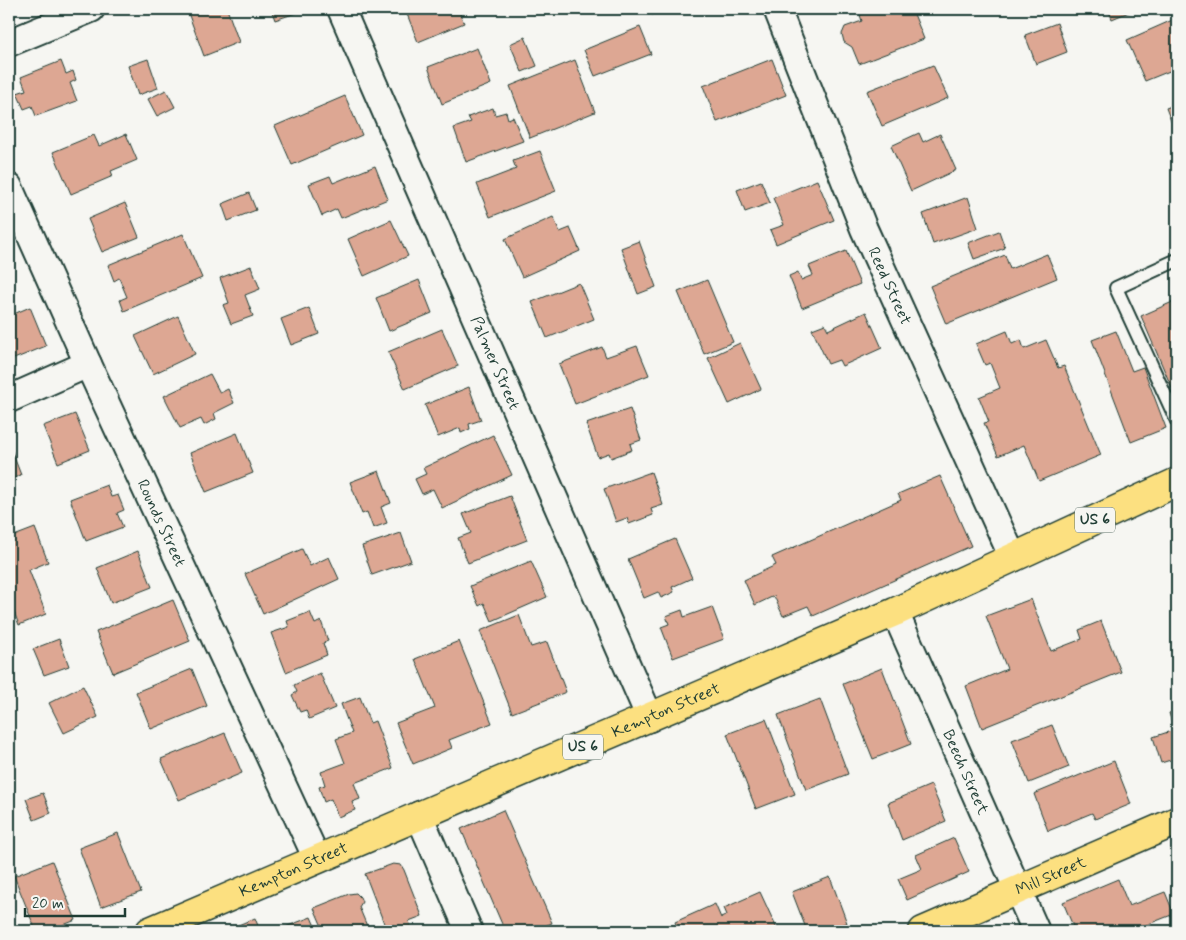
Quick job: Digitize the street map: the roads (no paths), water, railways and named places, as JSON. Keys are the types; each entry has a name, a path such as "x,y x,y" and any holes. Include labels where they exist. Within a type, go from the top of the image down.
{"main road":[{"name":"Kempton Street","path":"150,931 895,612 1177,482"},
{"name":"Mill Street","path":"923,931 1177,821"}],"street":[{"path":"9,43 91,9"},
{"name":"Palmer Street","path":"341,9 650,718"},
{"name":"Reed Street","path":"777,9 864,229 1013,558"},
{"name":"Rounds Street","path":"9,186 88,364 317,859"},
{"path":"9,399 88,364"},
{"name":"Beech Street","path":"895,612 1036,931"},
{"path":"419,816 469,931"}],"lane":[{"path":"1177,260 1116,288 1177,421"}]}
